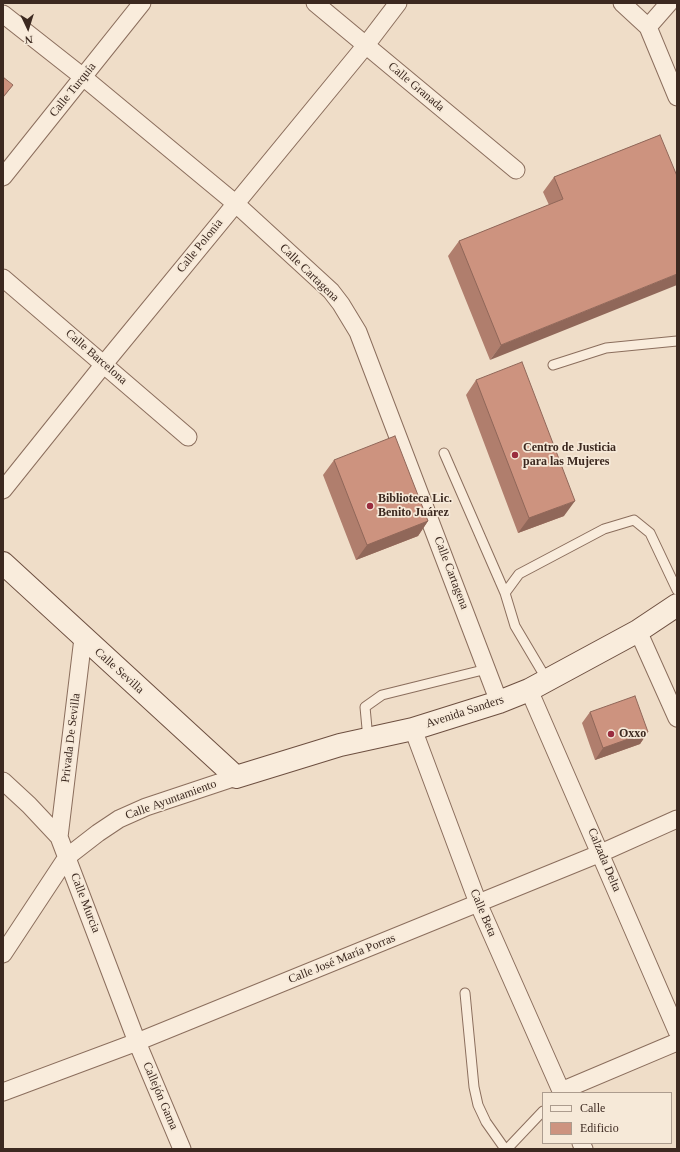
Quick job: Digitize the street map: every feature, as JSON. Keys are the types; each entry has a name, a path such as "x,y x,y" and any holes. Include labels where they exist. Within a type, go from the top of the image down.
{"main road":[{"name":"Calle Sevilla","path":"3,563 236,777"},
{"name":"Avenida Sanders","path":"236,777 340,745 413,729 499,702 538,685 638,631 677,605"}],"street":[{"name":"Calle Turquía","path":"3,177 142,3"},
{"name":"Calle Granada","path":"315,3 516,170"},
{"name":"Calle Polonia","path":"3,490 235,203 366,45 398,3"},
{"path":"622,3 648,27 677,97"},
{"path":"648,27 669,3"},
{"name":"Calle Cartagena","path":"3,14 83,77 235,203 331,291 358,332 499,702"},
{"name":"Calle Barcelona","path":"3,278 188,437"},
{"path":"638,631 677,718"},
{"name":"Privada De Sevilla","path":"59,837 83,638"},
{"name":"Calzada Delta","path":"538,685 601,853 677,1031"},
{"name":"Calle Beta","path":"413,729 478,903 561,1092"},
{"name":"Calle Ayuntamiento","path":"5,947 67,857 119,819 181,794 236,777"},
{"name":"Calle Murcia","path":"3,781 29,805 59,837 137,1042"},
{"name":"Calle José María Porras","path":"3,1092 137,1042 601,853 677,819"},
{"name":"Callejón Gama","path":"137,1042 182,1149"},
{"path":"561,1092 677,1042"}],"lane":[{"path":"553,365 606,348 677,340"},
{"path":"444,453 505,593 515,626 538,685"},
{"path":"505,593 519,574 604,529 634,520 650,533 677,590"},
{"path":"368,739 365,707 382,695 487,669"},
{"path":"465,993 472,1074 478,1105 486,1122 506,1149 542,1112"}],"building":[{"path":"3,77 13,85 3,97"},
{"path":"660,135 677,176 677,274 501,345 459,241 563,199 554,177"},
{"name":"Centro de Justicia para las Mujeres","path":"522,362 575,501 529,518 476,380"},
{"name":"Biblioteca Lic. Benito Juárez","path":"395,436 428,521 367,545 334,460"},
{"path":"635,696 648,732 603,748 590,712"}],"place":[{"name":"Centro de Justicia para las Mujeres","path":"515,455"},
{"name":"Biblioteca Lic. Benito Juárez","path":"370,506"},
{"name":"Oxxo","path":"611,734"}]}
